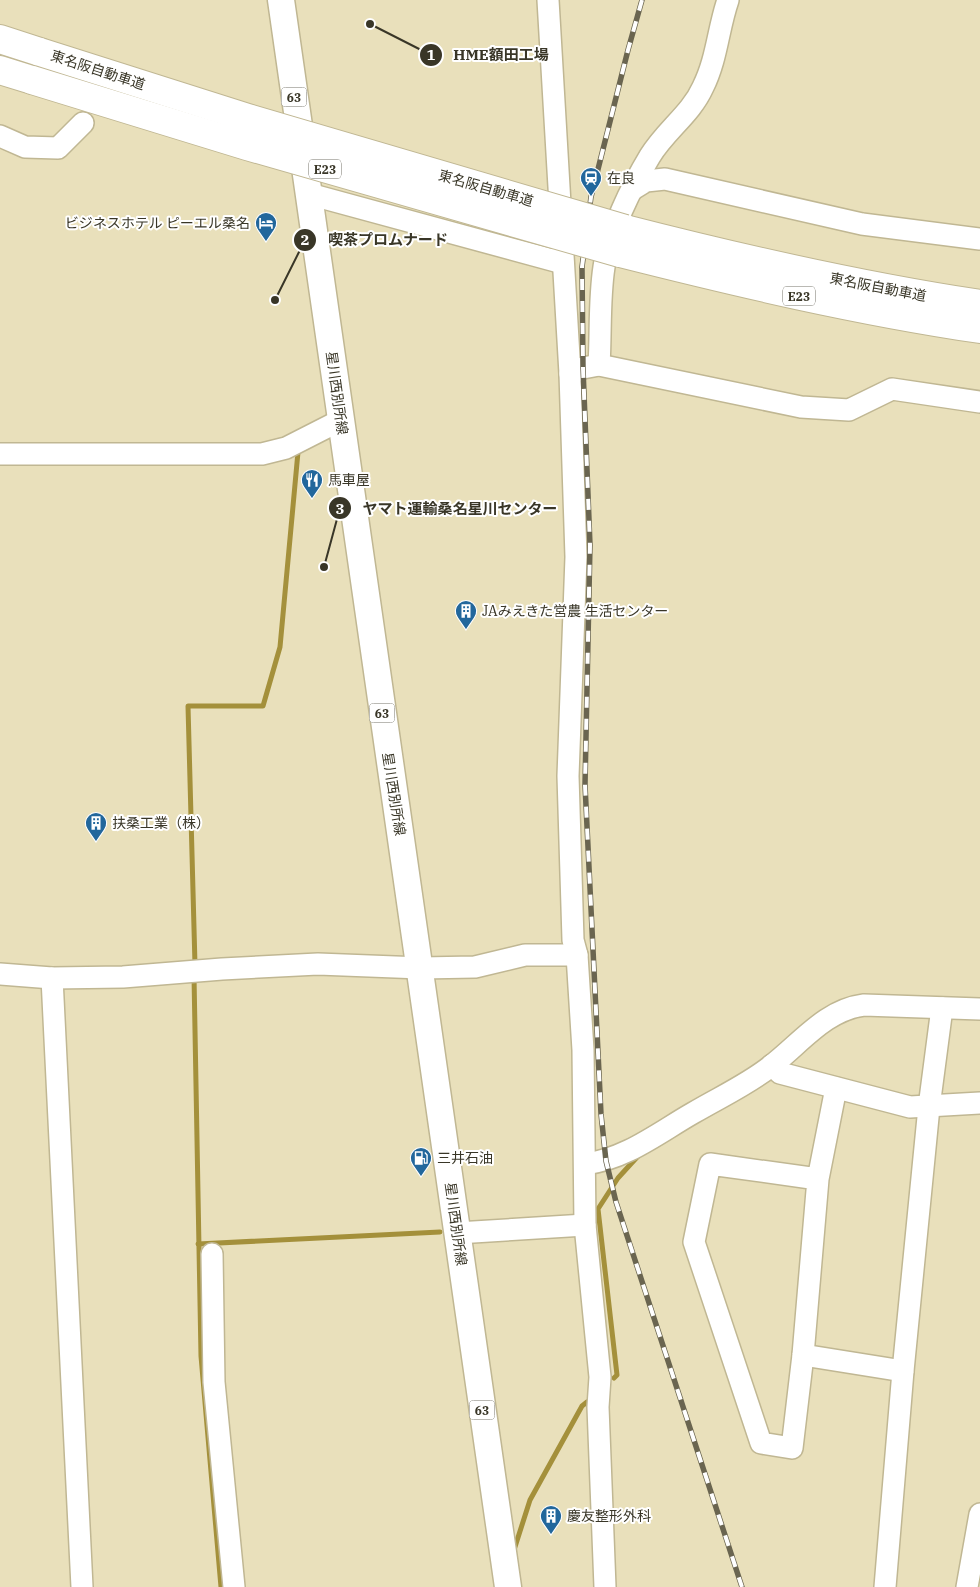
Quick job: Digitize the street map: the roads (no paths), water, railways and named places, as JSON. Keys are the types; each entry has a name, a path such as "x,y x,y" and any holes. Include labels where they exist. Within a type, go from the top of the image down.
{"highway":[{"name":"東名阪自動車道","path":"0,39 622,241 729,281 864,309 980,329"},
{"name":"東名阪自動車道","path":"0,70 247,146 622,241 736,258 908,293 980,304"}],"main road":[{"name":"星川西別所線","path":"281,0 310,194 375,672 421,968 508,1587"}],"street":[{"path":"548,0 570,374 576,557 568,776 573,940 578,955 586,1225 600,1377 598,1408 605,1587"},
{"path":"599,366 604,266 622,208 651,155 668,131 695,104 704,87 712,66 728,0"},
{"path":"0,136 25,147 58,148 83,123"},
{"path":"633,189 646,181 665,179 862,224 980,239"},
{"path":"310,194 563,263"},
{"path":"570,374 583,368 599,366 801,408 849,410 892,389 980,402"},
{"path":"0,454 262,454 286,448 341,420"},
{"path":"0,974 52,978 123,977 318,964 421,968 475,967 525,955 578,955"},
{"path":"52,978 82,1587"},
{"path":"585,1164 606,1161 623,1155 695,1112 740,1088 772,1066 820,1024 835,1013 849,1007 864,1005 980,1009"},
{"path":"885,1587 903,1371 929,1107 942,1008"},
{"path":"772,1066 780,1073 910,1107 980,1103"},
{"path":"818,1179 710,1164 694,1242 761,1443 792,1448 803,1355 818,1179 836,1088"},
{"path":"457,1233 586,1225"},
{"path":"212,1254 214,1382 234,1587"},
{"path":"803,1355 903,1371"},
{"path":"967,1587 980,1514"}],"waterway":[{"path":"195,965 188,706 263,706 280,647 298,452"},
{"path":"194,976 201,1356 221,1587"},
{"path":"614,1378 617,1375 598,1209 618,1178 639,1155"},
{"path":"198,1244 440,1232"},
{"path":"514,1550 530,1500 582,1406 587,1402"}],"railway":[{"path":"642,0 591,197 582,267 583,368 590,545 585,785 601,1114 606,1161 616,1202 742,1587"}],"place":[{"name":"HME額田工場","path":"370,24"},
{"name":"在良","path":"591,197"},
{"name":"ビジネスホテル ピーエル桑名","path":"266,242"},
{"name":"喫茶プロムナード","path":"275,300"},
{"name":"馬車屋","path":"312,499"},
{"name":"ヤマト運輸桑名星川センター","path":"324,567"},
{"name":"JAみえきた営農 生活センター","path":"466,630"},
{"name":"扶桑工業（株）","path":"96,842"},
{"name":"三井石油","path":"421,1177"},
{"name":"慶友整形外科","path":"551,1535"}]}
